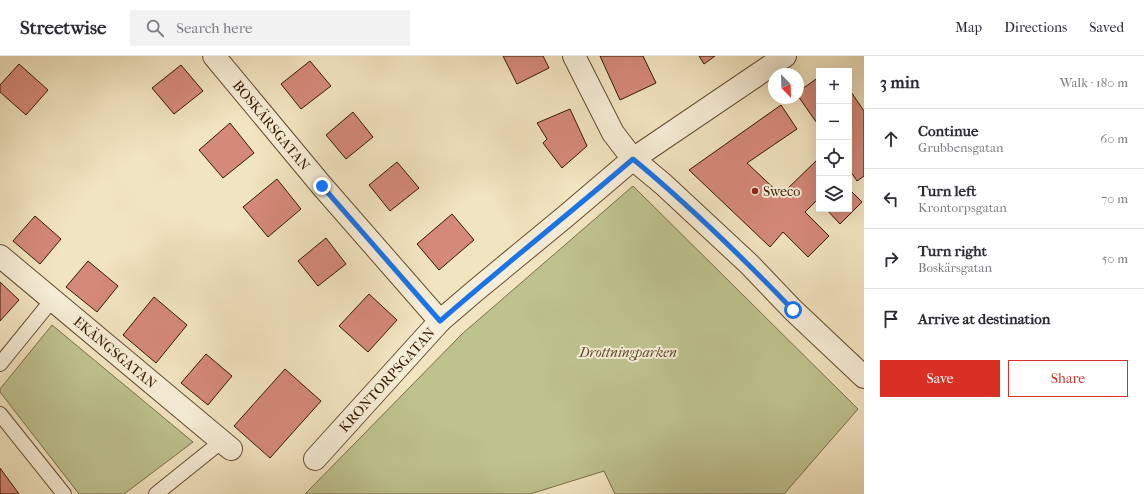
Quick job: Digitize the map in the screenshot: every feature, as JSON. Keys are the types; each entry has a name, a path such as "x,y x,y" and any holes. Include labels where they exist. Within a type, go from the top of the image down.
{"street":[{"name":"BOSKÄRSGATAN","path":"214,56 322,186 440,321"},
{"path":"574,56 613,133 633,159 749,264 793,310 864,377"},
{"name":"KRONTORPSGATAN","path":"315,459 440,321 474,291 633,159 785,56"},
{"name":"EKÄNGSGATAN","path":"0,256 226,445"}],"lane":[{"path":"0,364 52,300"},
{"path":"0,414 64,494"},
{"path":"156,494 226,445"}],"green space":[{"name":"Drottningparken","path":"633,186 858,409 784,494 615,494 604,471 530,494 305,494 462,334"},
{"path":"52,325 193,442 124,494 79,494 0,392 0,389"}],"building":[{"path":"503,56 543,56 549,68 517,84"},
{"path":"600,56 643,56 656,83 620,100"},
{"path":"699,56 715,56 704,64"},
{"path":"310,61 331,86 301,109 281,84"},
{"path":"19,64 48,90 26,115 0,92 0,85"},
{"path":"181,65 203,91 174,114 152,88"},
{"path":"816,79 816,122 804,104 804,88"},
{"path":"852,93 864,111 864,176 857,181 852,174"},
{"path":"781,105 797,129 747,163 781,195 816,161 816,201 805,212 829,236 808,257 783,232 770,247 689,170"},
{"path":"570,109 587,146 562,168 543,143 547,139 537,123"},
{"path":"353,112 373,137 346,159 326,135"},
{"path":"230,123 254,153 223,178 199,150"},
{"path":"397,162 419,188 390,211 369,185"},
{"path":"277,179 301,209 268,237 243,207"},
{"path":"852,192 862,202 852,212"},
{"path":"829,212 852,212 840,224"},
{"path":"452,214 474,240 439,270 417,244"},
{"path":"35,216 61,239 40,264 13,241"},
{"path":"326,238 346,264 318,286 298,261"},
{"path":"88,261 118,286 97,312 66,287"},
{"path":"0,282 19,300 0,321"},
{"path":"369,294 397,320 368,352 339,326"},
{"path":"154,297 187,325 156,363 123,335"},
{"path":"206,354 232,376 208,405 181,383"},
{"path":"285,369 321,401 270,458 234,426"},
{"path":"0,468 19,494 0,494"}],"place":[{"name":"Sweco","path":"755,191"}],"route":[{"path":"322,186 440,321 633,159 749,264 793,310"}]}
